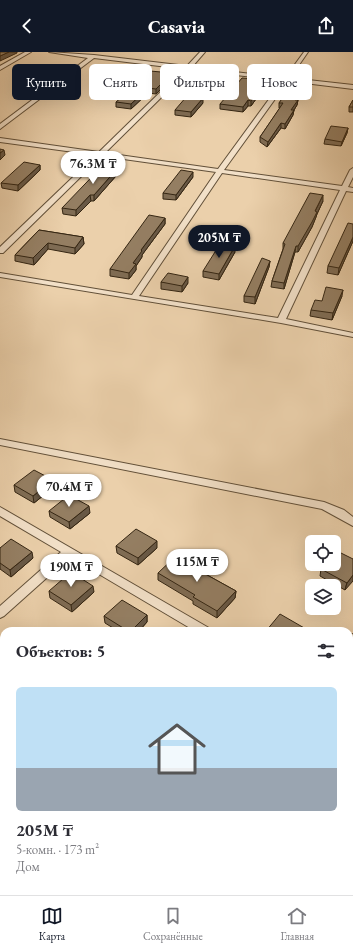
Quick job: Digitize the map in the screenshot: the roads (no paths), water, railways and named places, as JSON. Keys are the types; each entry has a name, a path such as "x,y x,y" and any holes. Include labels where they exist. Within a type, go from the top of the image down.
{"street":[{"path":"0,68 29,52"},
{"path":"51,52 160,66"},
{"path":"0,127 99,52"},
{"path":"192,64 203,52"},
{"path":"298,64 306,52"},
{"path":"312,83 353,87"},
{"path":"0,251 160,96"},
{"path":"134,298 220,171 272,100"},
{"path":"0,140 353,190"},
{"path":"281,321 353,170"},
{"path":"0,275 281,321 353,335"},
{"path":"0,442 324,506 340,513 353,522"},
{"path":"0,511 198,627"},
{"path":"0,613 69,551"}]}
